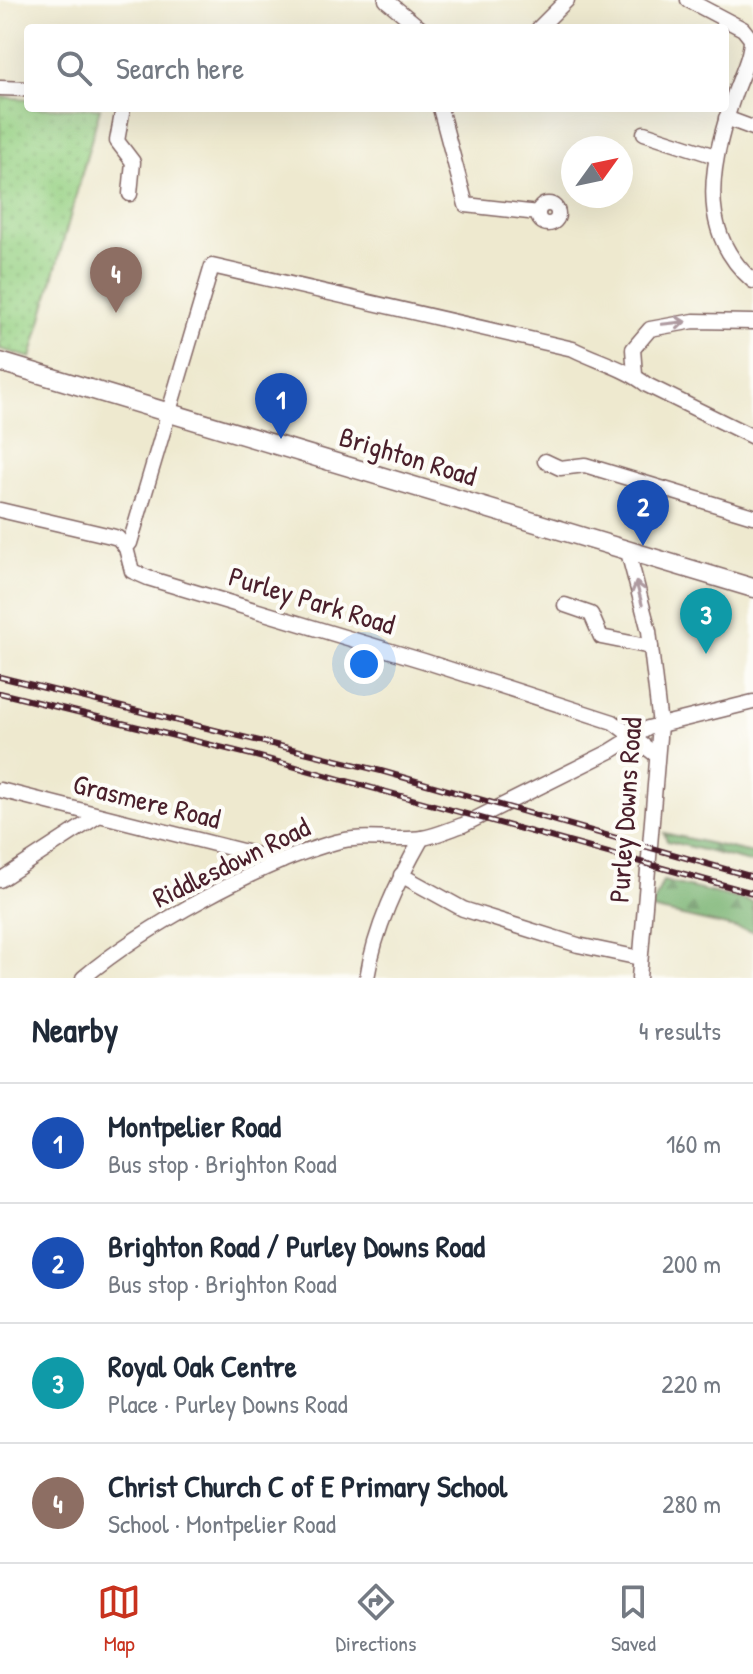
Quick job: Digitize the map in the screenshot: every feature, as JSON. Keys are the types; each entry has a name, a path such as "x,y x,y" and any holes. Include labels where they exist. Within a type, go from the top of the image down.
{"main road":[{"name":"Brighton Road","path":"0,362 753,588"}],"street":[{"path":"386,0 415,24"},
{"path":"543,24 567,0"},
{"path":"688,0 749,35 751,48 729,110"},
{"path":"0,88 24,89"},
{"path":"122,112 117,141 133,162 130,194"},
{"path":"441,112 466,205 538,213"},
{"path":"728,112 715,156 711,193 716,222 729,252 753,281"},
{"path":"726,118 753,128"},
{"path":"644,133 715,156"},
{"path":"0,510 118,538 126,548 212,266 573,349 615,370 635,375 647,385 753,437"},
{"path":"635,375 633,349 650,329 694,321 753,322"},
{"path":"545,461 560,468 585,465 753,516"},
{"name":"Purley Park Road","path":"126,548 132,571 148,578 598,717 617,724 633,737"},
{"name":"Purley Downs Road","path":"628,552 651,647 660,725 639,978"},
{"path":"565,605 591,614 601,637 651,647"},
{"name":"Riddlesdown Road","path":"83,978 132,940 282,861 339,840 422,838 463,825 660,725 753,702"},
{"path":"633,737 656,755"},
{"name":"Grasmere Road","path":"0,790 282,861"},
{"path":"0,880 98,816"},
{"path":"367,978 373,944 401,875 422,838"},
{"path":"401,875 463,909 578,945 640,958"}],"green space":[{"path":"0,97 24,99 24,112 99,112 31,358 0,349"},
{"path":"664,833 753,853 753,863 667,841"},
{"path":"663,881 753,902 753,932 651,909"}],"railway":[{"path":"0,677 381,771 753,877"},
{"path":"0,693 256,756 753,893"}],"place":[{"name":"Christ Church C of E Primary School","path":"116,313"},
{"name":"Montpelier Road","path":"281,439"},
{"name":"Brighton Road / Purley Downs Road","path":"643,546"},
{"name":"Royal Oak Centre","path":"706,654"}]}
